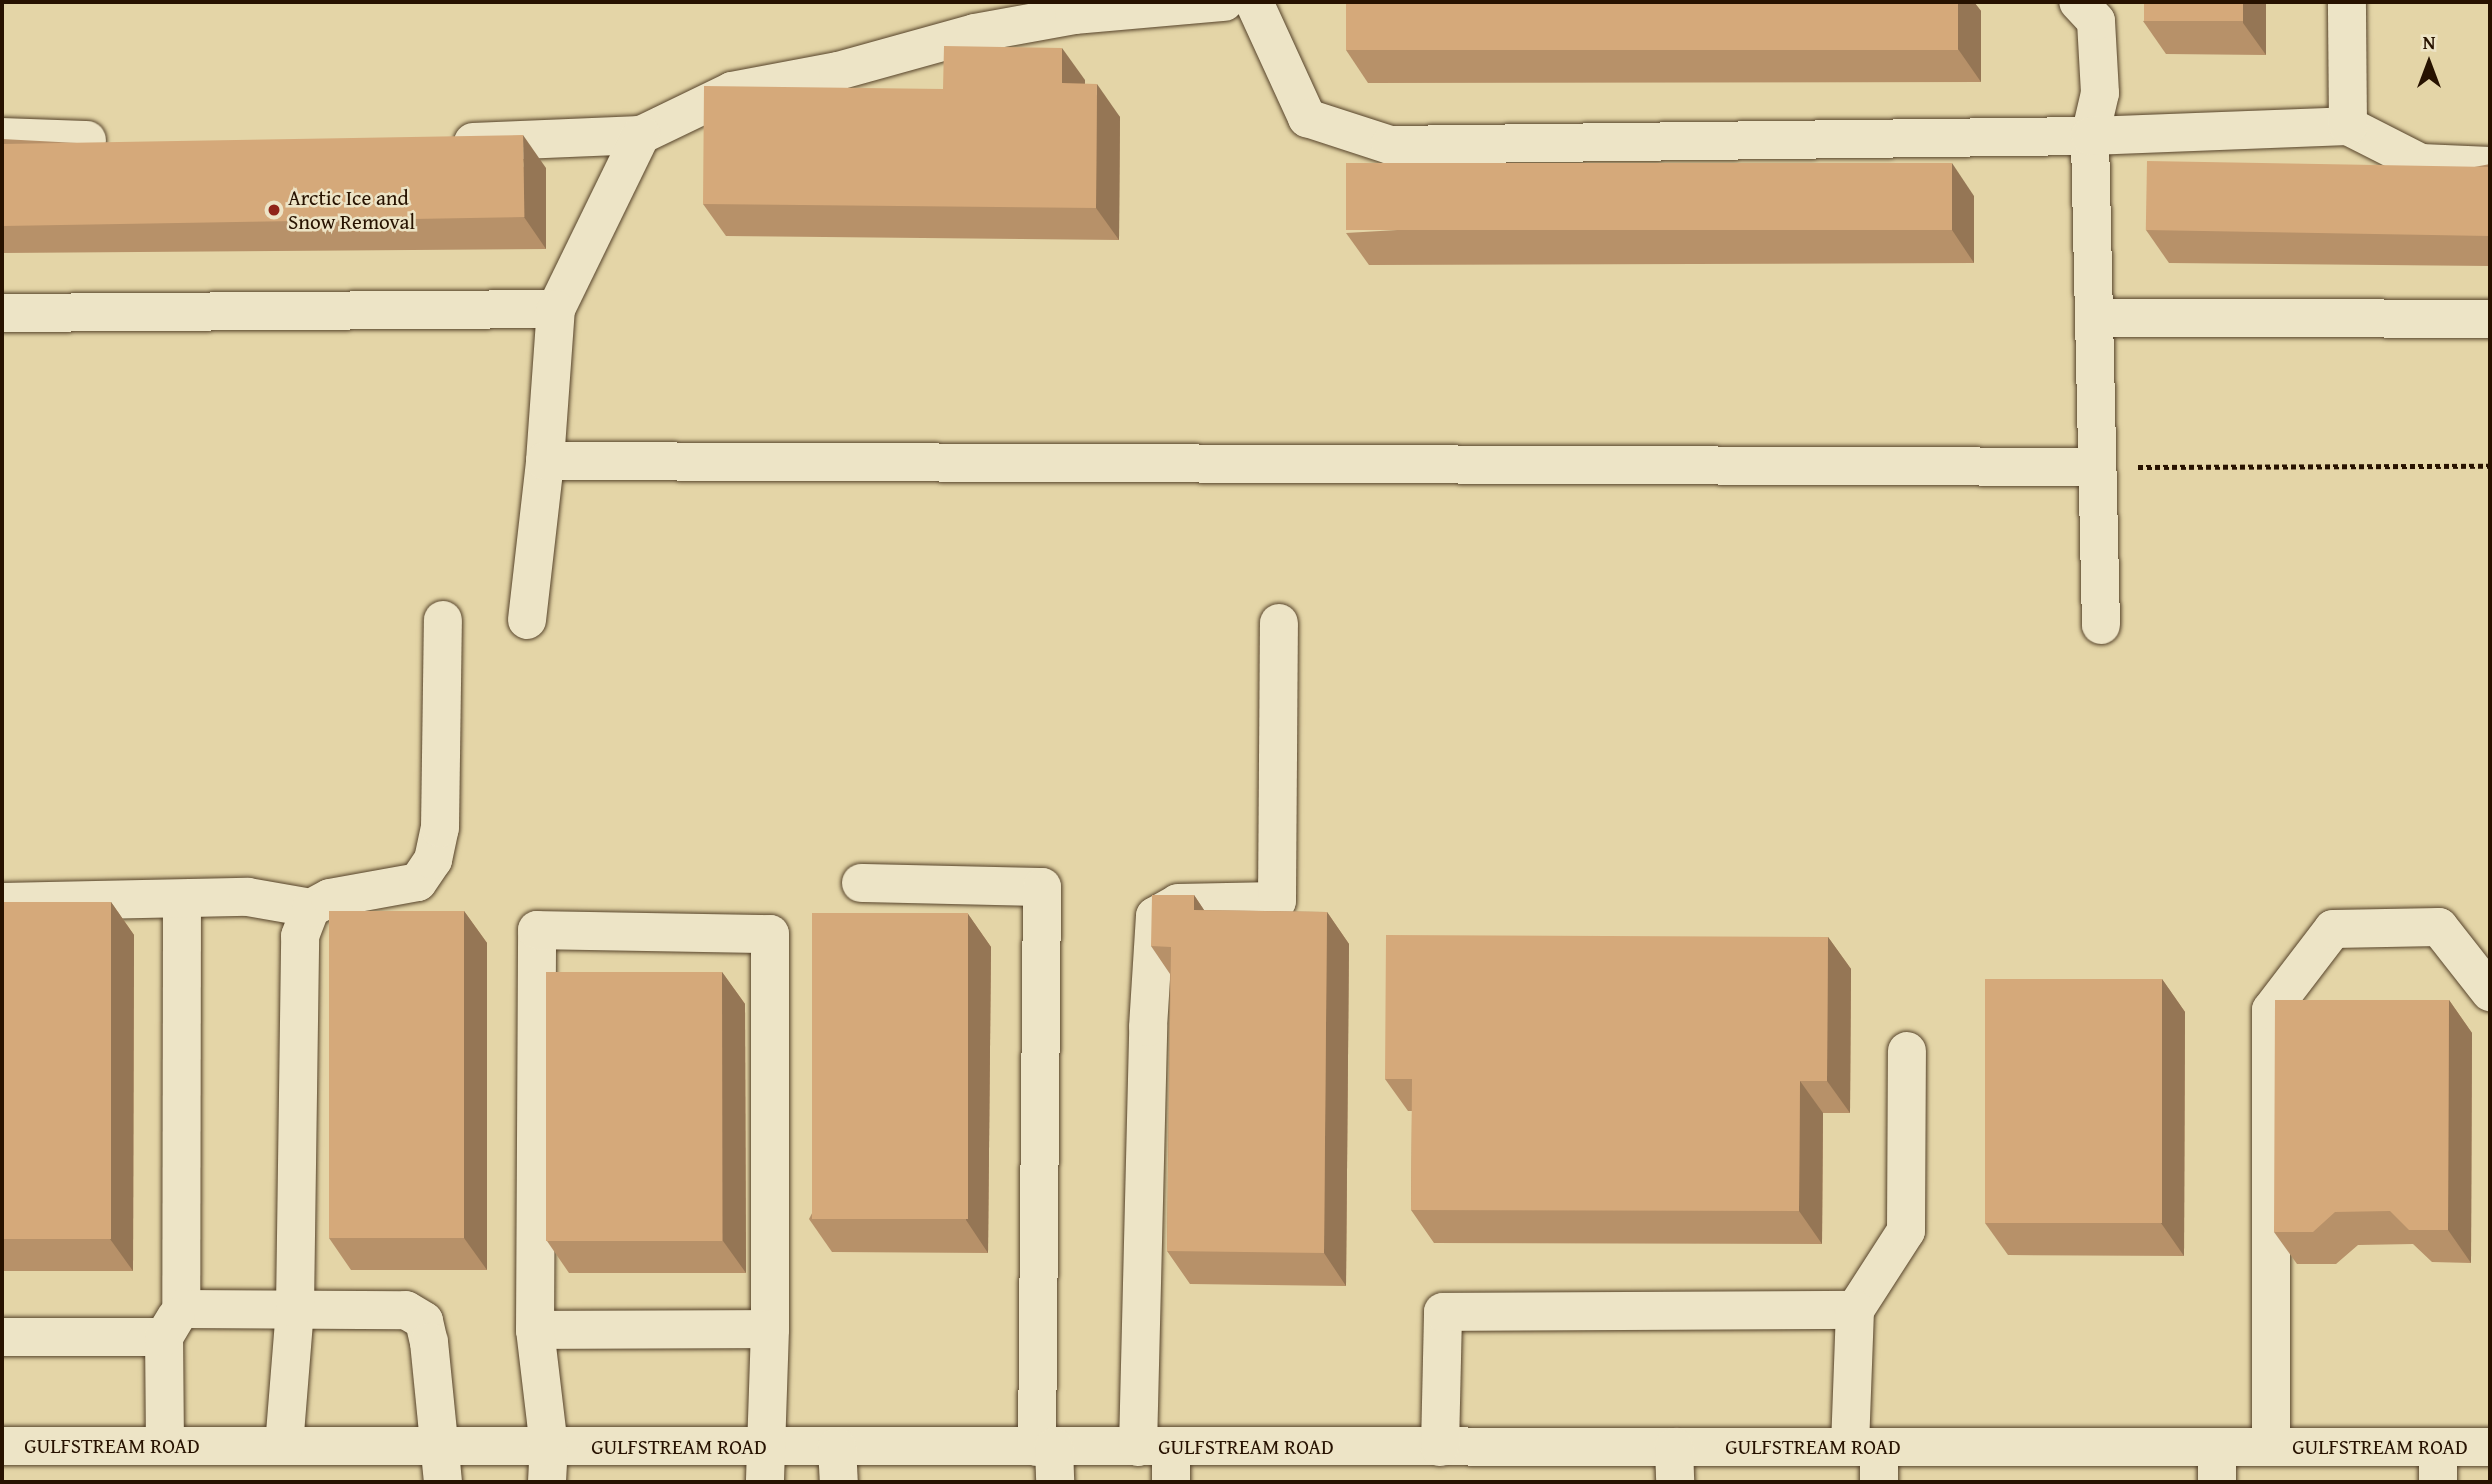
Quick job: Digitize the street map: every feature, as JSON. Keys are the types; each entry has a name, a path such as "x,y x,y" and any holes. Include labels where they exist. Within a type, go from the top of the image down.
{"street":[{"path":"439,144 641,135 732,91 838,71 975,33 1074,15 1224,2"},
{"path":"1254,2 1307,118 1390,145 2090,136 2348,126 2421,163 2490,166"},
{"path":"2078,2 2096,21 2099,93 2090,136 2101,625"},
{"path":"2347,2 2348,126"},
{"path":"527,621 545,461 556,309 641,135"},
{"path":"2,137 123,141"},
{"path":"2,313 556,309"},
{"path":"2094,318 2490,319"},
{"path":"545,461 2097,467"},
{"path":"2,902 248,897 311,908 330,898 418,882 433,860 440,828 443,621"},
{"path":"1160,1458 1148,1027 1156,916 1178,903 1278,901 1279,623"},
{"path":"861,883 1042,887 1048,1458"},
{"path":"165,1446 172,1323 181,899"},
{"path":"284,1446 295,1308 300,936 311,908"},
{"path":"2271,1447 2271,1010 2333,929 2438,927 2490,992"},
{"path":"548,1464 535,1330 537,930 770,934 770,1329 766,1464"},
{"path":"1870,1458 1855,1310 1906,1231 1907,1051"},
{"path":"2,1336 172,1323 295,1308 407,1310 424,1321 442,1464"},
{"path":"1440,1447 1443,1312 1855,1310"},
{"path":"535,1330 770,1329"},
{"name":"GULFSTREAM ROAD","path":"2,1446 284,1446 442,1464 838,1464 1160,1458 1440,1447 1674,1464 1870,1458 2217,1465 2271,1447 2438,1465 2490,1447"}],"path":[{"path":"2097,467 2490,467"}],"building":[{"path":"1346,2 1958,2 1958,50 1346,50"},
{"path":"2144,2 2243,2 2243,21 2144,21"},
{"path":"944,46 1062,48 1062,83 1097,84 1096,208 703,204 704,86 943,89"},
{"name":"Arctic Ice and Snow Removal","path":"523,135 524,217 4,226 2,144"},
{"path":"2147,161 2490,167 2489,236 2146,230"},
{"path":"1346,163 1952,163 1952,230 1346,230"},
{"path":"1152,895 1194,895 1194,910 1327,912 1324,1253 1167,1251 1171,947 1151,946"},
{"path":"2,902 111,902 111,1239 2,1239"},
{"path":"329,911 464,911 464,1238 329,1238"},
{"path":"812,913 968,913 968,1219 812,1219"},
{"path":"1386,935 1828,937 1827,1081 1800,1081 1799,1211 1411,1210 1412,1079 1385,1079"},
{"path":"546,972 722,972 722,1241 546,1241"},
{"path":"1985,979 2162,979 2162,1223 1985,1223"},
{"path":"2275,1000 2449,1000 2448,1230 2409,1230 2390,1211 2335,1212 2313,1232 2274,1232"}],"place":[{"name":"Arctic Ice and Snow Removal","path":"274,210"}]}
